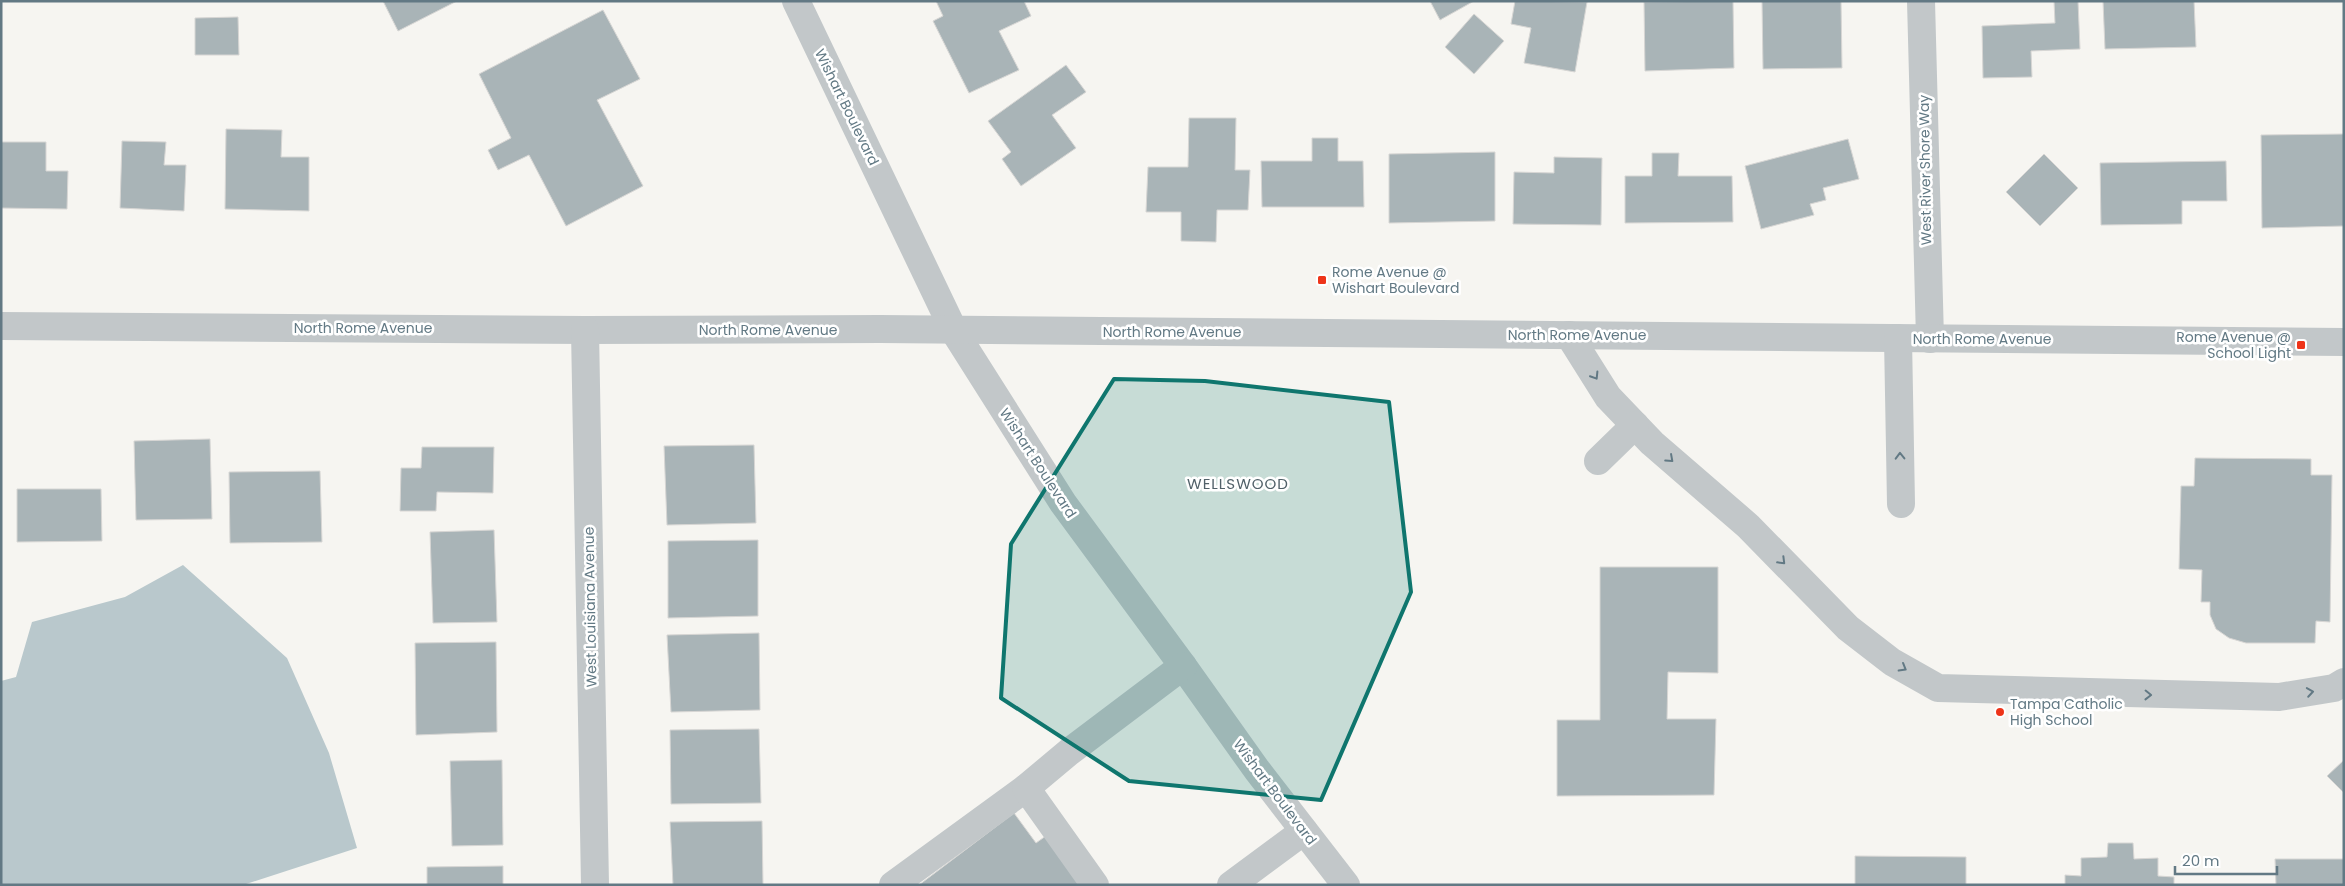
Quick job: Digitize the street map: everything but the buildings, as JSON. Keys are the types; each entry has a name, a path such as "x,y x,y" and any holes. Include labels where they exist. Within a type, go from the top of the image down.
{"street":[{"name":"Wishart Boulevard","path":"796,1 954,331 1063,503 1184,666 1257,770 1346,885"},
{"name":"West River Shore Way","path":"1921,1 1930,339"},
{"name":"North Rome Avenue","path":"1,326 1570,335 2344,342"},
{"name":"West Louisiana Avenue","path":"585,330 595,885"},
{"path":"1570,335 1608,397 1635,425 1676,464 1748,526 1848,628 1892,662 1938,688 2081,694 2279,696 2334,688 2344,682"},
{"path":"1898,338 1901,504"},
{"path":"1598,461 1635,425"},
{"path":"893,885 1026,788 1069,752 1184,666"},
{"path":"1026,788 1095,885"},
{"path":"1231,885 1304,831"}],"highlighted area":[{"path":"1114,379 1205,381 1389,402 1411,592 1321,800 1129,781 1001,698 1011,544"}],"shaded area":[{"path":"183,565 287,658 329,753 357,848 243,885 1,885 1,681 16,677 32,622 125,597"}],"place":[{"name":"Rome Avenue @ Wishart Boulevard","path":"1322,280"},
{"name":"Rome Avenue @ School Light","path":"2301,345"},
{"name":"Tampa Catholic High School","path":"2000,712"}],"district":[{"name":"WELLSWOOD","path":"1238,483"}]}
